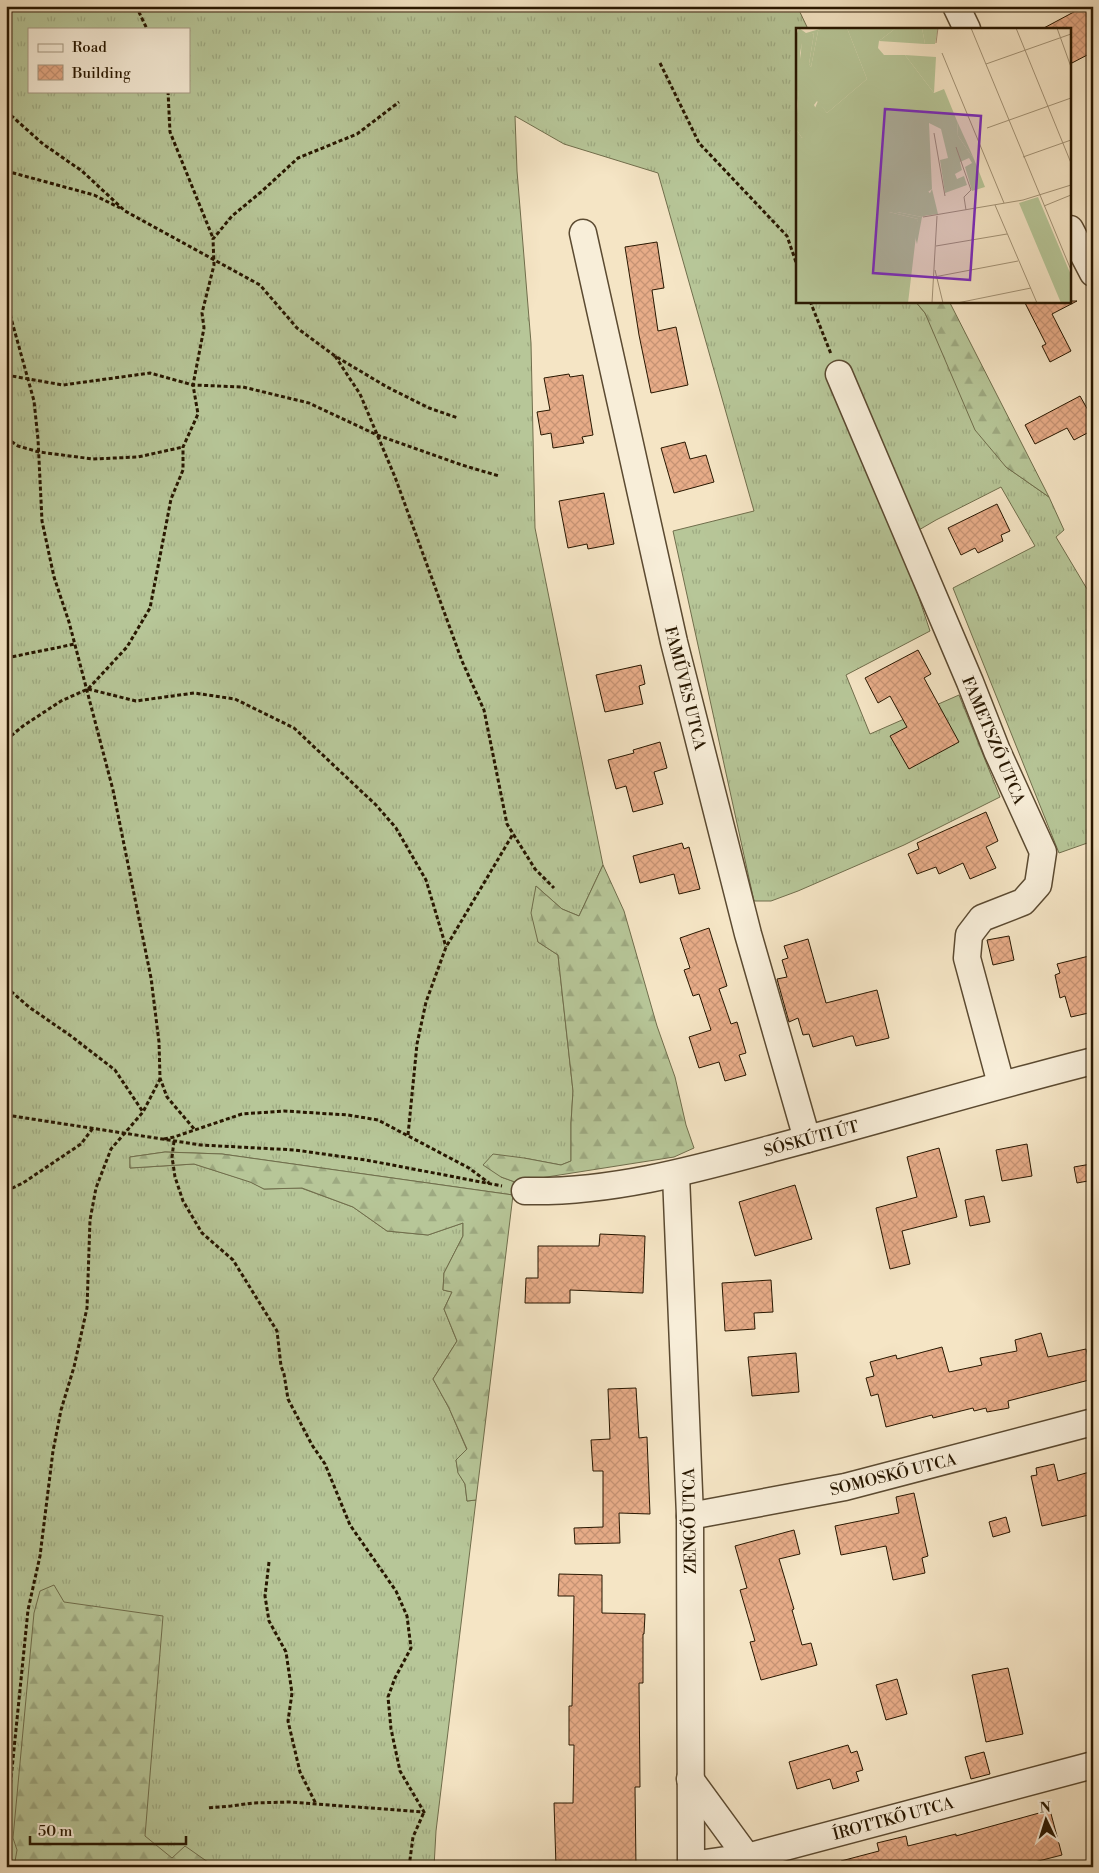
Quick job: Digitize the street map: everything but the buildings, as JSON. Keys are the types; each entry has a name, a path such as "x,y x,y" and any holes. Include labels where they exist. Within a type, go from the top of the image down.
{"street":[{"path":"956,6 967,28"},
{"name":"FAMŰVES UTCA","path":"583,233 674,642 748,934 808,1140"},
{"path":"1072,234 1093,274"},
{"name":"FAMETSZŐ UTCA","path":"839,374 997,750 1043,852 1038,885 1023,902 982,918 969,935 967,958 1001,1084"},
{"name":"SÓSKÚTI ÚT","path":"525,1191 555,1192 583,1189 676,1174 808,1140 1001,1084 1093,1061"},
{"name":"ZENGŐ UTCA","path":"676,1174 690,1516 691,1866"},
{"name":"SOMOSKŐ UTCA","path":"690,1516 845,1487 1093,1422"},
{"name":"ÍROTTKŐ UTCA","path":"691,1866 748,1862 1093,1765"},
{"path":"690,1779 748,1862"}],"path":[{"path":"136,6 147,28"},
{"path":"660,62 699,143 787,236 796,262"},
{"path":"6,740 23,726 61,701 88,690 127,647 150,608 171,499 183,470 183,447 198,414 193,385 204,328 202,313 214,266 213,239 170,132 168,92"},
{"path":"213,239 232,216 262,192 298,158 357,134 399,102"},
{"path":"6,111 43,144 82,171 125,211"},
{"path":"6,171 94,195 214,259 260,285 296,328 335,356 404,396 429,408 458,418"},
{"path":"6,289 34,401 39,452 42,521 54,577 88,690 113,790 151,978 159,1042 160,1078 167,1097 194,1130"},
{"path":"810,302 839,374"},
{"path":"335,356 360,394 395,477 462,661 484,710 507,824 535,869 554,888"},
{"path":"6,375 63,385 150,373 193,385 243,387 309,403 377,435 499,476"},
{"path":"6,438 18,446 39,452 93,459 138,456 183,447"},
{"path":"6,658 75,644"},
{"path":"88,690 136,701 194,693 235,699 294,728 376,806 396,828 426,880 446,947"},
{"path":"408,1135 417,1044 426,1002 446,947 513,834"},
{"path":"6,987 29,1008 71,1036 115,1070 143,1112"},
{"path":"6,1829 28,1610 40,1556 61,1410 74,1367 87,1308 92,1212 96,1188 112,1149 143,1112 160,1078"},
{"path":"158,1140 174,1137 242,1114 284,1111 348,1115 378,1120 469,1168 489,1184"},
{"path":"6,1116 126,1133 158,1140 200,1145 294,1150 366,1160 525,1191"},
{"path":"6,1192 23,1184 81,1144 93,1128"},
{"path":"174,1141 173,1164 183,1201 202,1233 233,1260 277,1331 281,1366 288,1399 312,1445 325,1464 350,1525 396,1591 408,1616 411,1648 395,1678 388,1697 391,1729 400,1771 424,1812"},
{"path":"269,1562 265,1596 269,1621 286,1652 292,1693 288,1721 300,1772 316,1804"},
{"path":"207,1808 253,1802 289,1802 424,1812"},
{"path":"409,1867 413,1837 424,1812"}],"green space":[{"path":"6,6 797,6 808,28 796,28 796,302 916,302 925,313 1006,467 1049,497 1064,530 1056,537 1093,599 1093,841 1059,853 953,588 1035,546 1001,487 936,520 900,541 930,631 846,675 870,734 959,695 1000,797 904,845 798,891 771,901 754,901 673,531 754,511 658,173 564,144 515,116 517,171 531,343 535,528 603,865 579,916 562,909 536,886 538,942 558,955 573,1091 571,1161 561,1165 524,1158 501,1177 515,1182 513,1195 222,1154 165,1152 130,1157 130,1168 194,1164 251,1182 264,1189 301,1188 353,1207 387,1231 428,1235 463,1223 463,1236 444,1273 443,1290 452,1292 444,1309 457,1341 433,1379 449,1408 467,1450 456,1460 458,1472 465,1484 467,1501 476,1500 436,1831 434,1867 6,1867"},
{"path":"916,302 950,302 1049,497 1006,467 975,430 925,313"},
{"path":"603,865 624,911 657,1026 675,1077 686,1125 694,1148 674,1157 515,1182 501,1177 483,1165 493,1154 561,1165 571,1161 573,1091 558,955 538,942 531,913 536,886 562,909 579,916"},
{"path":"165,1152 222,1154 513,1195 476,1500 467,1501 465,1484 458,1473 456,1460 467,1449 449,1408 433,1379 457,1341 444,1309 452,1292 443,1290 444,1273 463,1236 463,1223 428,1235 387,1231 353,1207 302,1188 264,1189 250,1182 194,1164 130,1168 130,1157"},
{"path":"54,1585 64,1602 163,1616 145,1836 172,1858 185,1846 215,1867 14,1867 17,1850 13,1838 34,1613 40,1591"}]}
